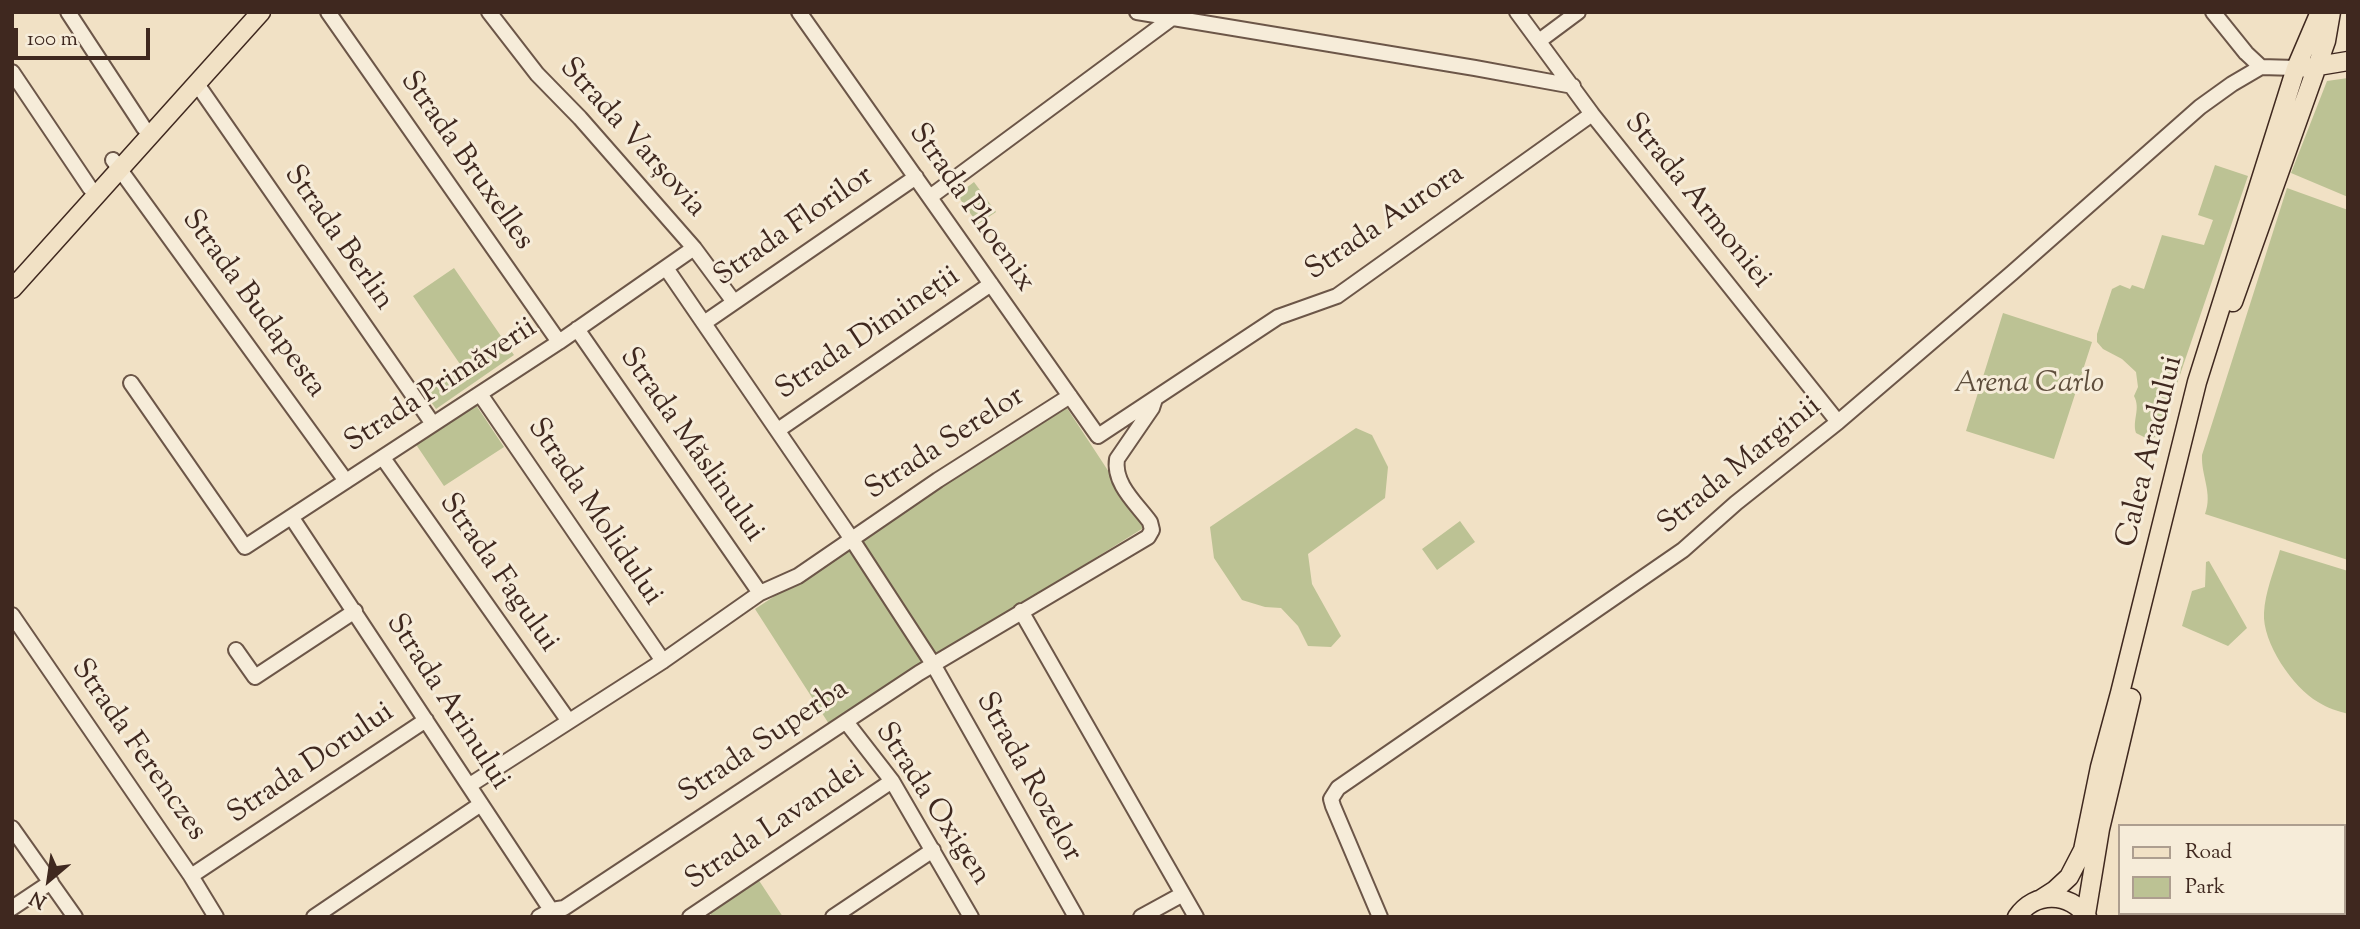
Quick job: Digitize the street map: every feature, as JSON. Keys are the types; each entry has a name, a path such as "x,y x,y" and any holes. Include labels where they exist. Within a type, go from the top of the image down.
{"main road":[{"path":"12,289 144,128 249,12"},
{"path":"12,276 90,188 197,84 261,12"},
{"name":"Calea Aradului","path":"2017,917 2030,903 2055,890 2070,877 2083,850 2100,767 2197,382 2296,68 2320,12"},
{"name":"Calea Aradului","path":"2087,916 2100,828 2198,418 2227,322 2326,41 2331,12"},
{"path":"2296,68 2348,61"},
{"path":"2041,899 2053,897 2066,900 2077,905 2087,916"}],"street":[{"path":"68,12 144,128"},
{"name":"Strada Bruxelles","path":"328,12 559,342"},
{"name":"Strada Varșovia","path":"489,12 537,74 589,127 694,248 734,302"},
{"name":"Strada Phoenix","path":"799,12 1098,436"},
{"path":"1137,12 1176,15 1573,86"},
{"name":"Strada Armoniei","path":"1517,12 1592,114 1839,422"},
{"path":"1539,41 1578,12"},
{"path":"2213,12 2261,67 2296,68"},
{"path":"930,197 1176,15"},
{"name":"Strada Marginii","path":"1380,917 1333,806 1331,799 1338,788 1662,565 1735,503 1839,422 2200,107 2232,83 2261,67"},
{"path":"12,72 90,188"},
{"name":"Strada Berlin","path":"197,84 433,424"},
{"name":"Strada Aurora","path":"1098,436 1278,317 1337,296 1592,114"},
{"name":"Strada Budapesta","path":"117,164 346,481"},
{"name":"Strada Florilor","path":"705,323 916,177"},
{"name":"Strada Primăverii","path":"131,383 245,547 559,342 694,248"},
{"path":"666,268 852,538"},
{"name":"Strada Dimineții","path":"778,430 991,284"},
{"name":"Strada Măslinului","path":"577,329 760,593"},
{"name":"Strada Molidului","path":"480,394 663,661"},
{"name":"Strada Serelor","path":"470,785 663,661 760,593 798,576 1070,396"},
{"name":"Strada Superba","path":"549,915 564,908 933,664 1145,540 1150,534 1150,522 1119,480 1116,465 1117,459 1152,408 1155,399"},
{"name":"Strada Fagului","path":"383,458 568,720"},
{"name":"Strada Arinului","path":"292,518 470,785 549,915"},
{"name":"Strada Rozelor","path":"852,538 933,664 1076,917"},
{"path":"236,650 255,677 355,611"},
{"path":"1021,611 1196,917"},
{"name":"Strada Ferenczes","path":"12,615 191,876 216,917"},
{"name":"Strada Dorului","path":"191,876 426,720"},
{"name":"Strada Oxigen","path":"846,723 892,781 971,917"},
{"name":"Strada Lavandei","path":"690,917 892,781"},
{"path":"314,917 481,804"},
{"path":"12,828 75,917"},
{"path":"833,917 933,850"},
{"path":"12,908 51,882"},
{"path":"1142,917 1183,894"}],"green space":[{"path":"2348,78 2348,197 2291,173 2327,81"},
{"path":"2215,165 2248,176 2159,436 2148,439 2136,433 2135,428 2137,405 2134,396 2138,387 2136,372 2122,359 2103,349 2097,342 2097,334 2112,289 2120,285 2130,289 2132,285 2144,289 2162,235 2204,245 2213,220 2198,215"},
{"path":"974,182 996,212 978,224 957,195"},
{"path":"2287,188 2348,210 2348,560 2205,514 2208,499 2202,455"},
{"path":"454,268 514,355 436,409 425,393 462,367 413,296"},
{"name":"Arena Carlo","path":"2003,313 2092,342 2054,459 1966,431"},
{"path":"474,402 504,447 444,486 415,443"},
{"path":"1065,405 1145,527 829,724 755,609"},
{"path":"1356,428 1372,435 1388,467 1385,498 1308,554 1312,584 1341,636 1331,647 1308,646 1298,626 1281,608 1265,607 1242,600 1214,558 1210,527"},
{"path":"1460,521 1475,542 1437,570 1422,549"},
{"path":"2280,550 2348,571 2348,714 2321,704 2308,695 2289,675 2268,637 2265,605"},
{"path":"2209,561 2247,628 2228,646 2182,626 2192,591 2205,587 2206,562"},
{"path":"758,879 783,917 712,917 710,913"}]}
